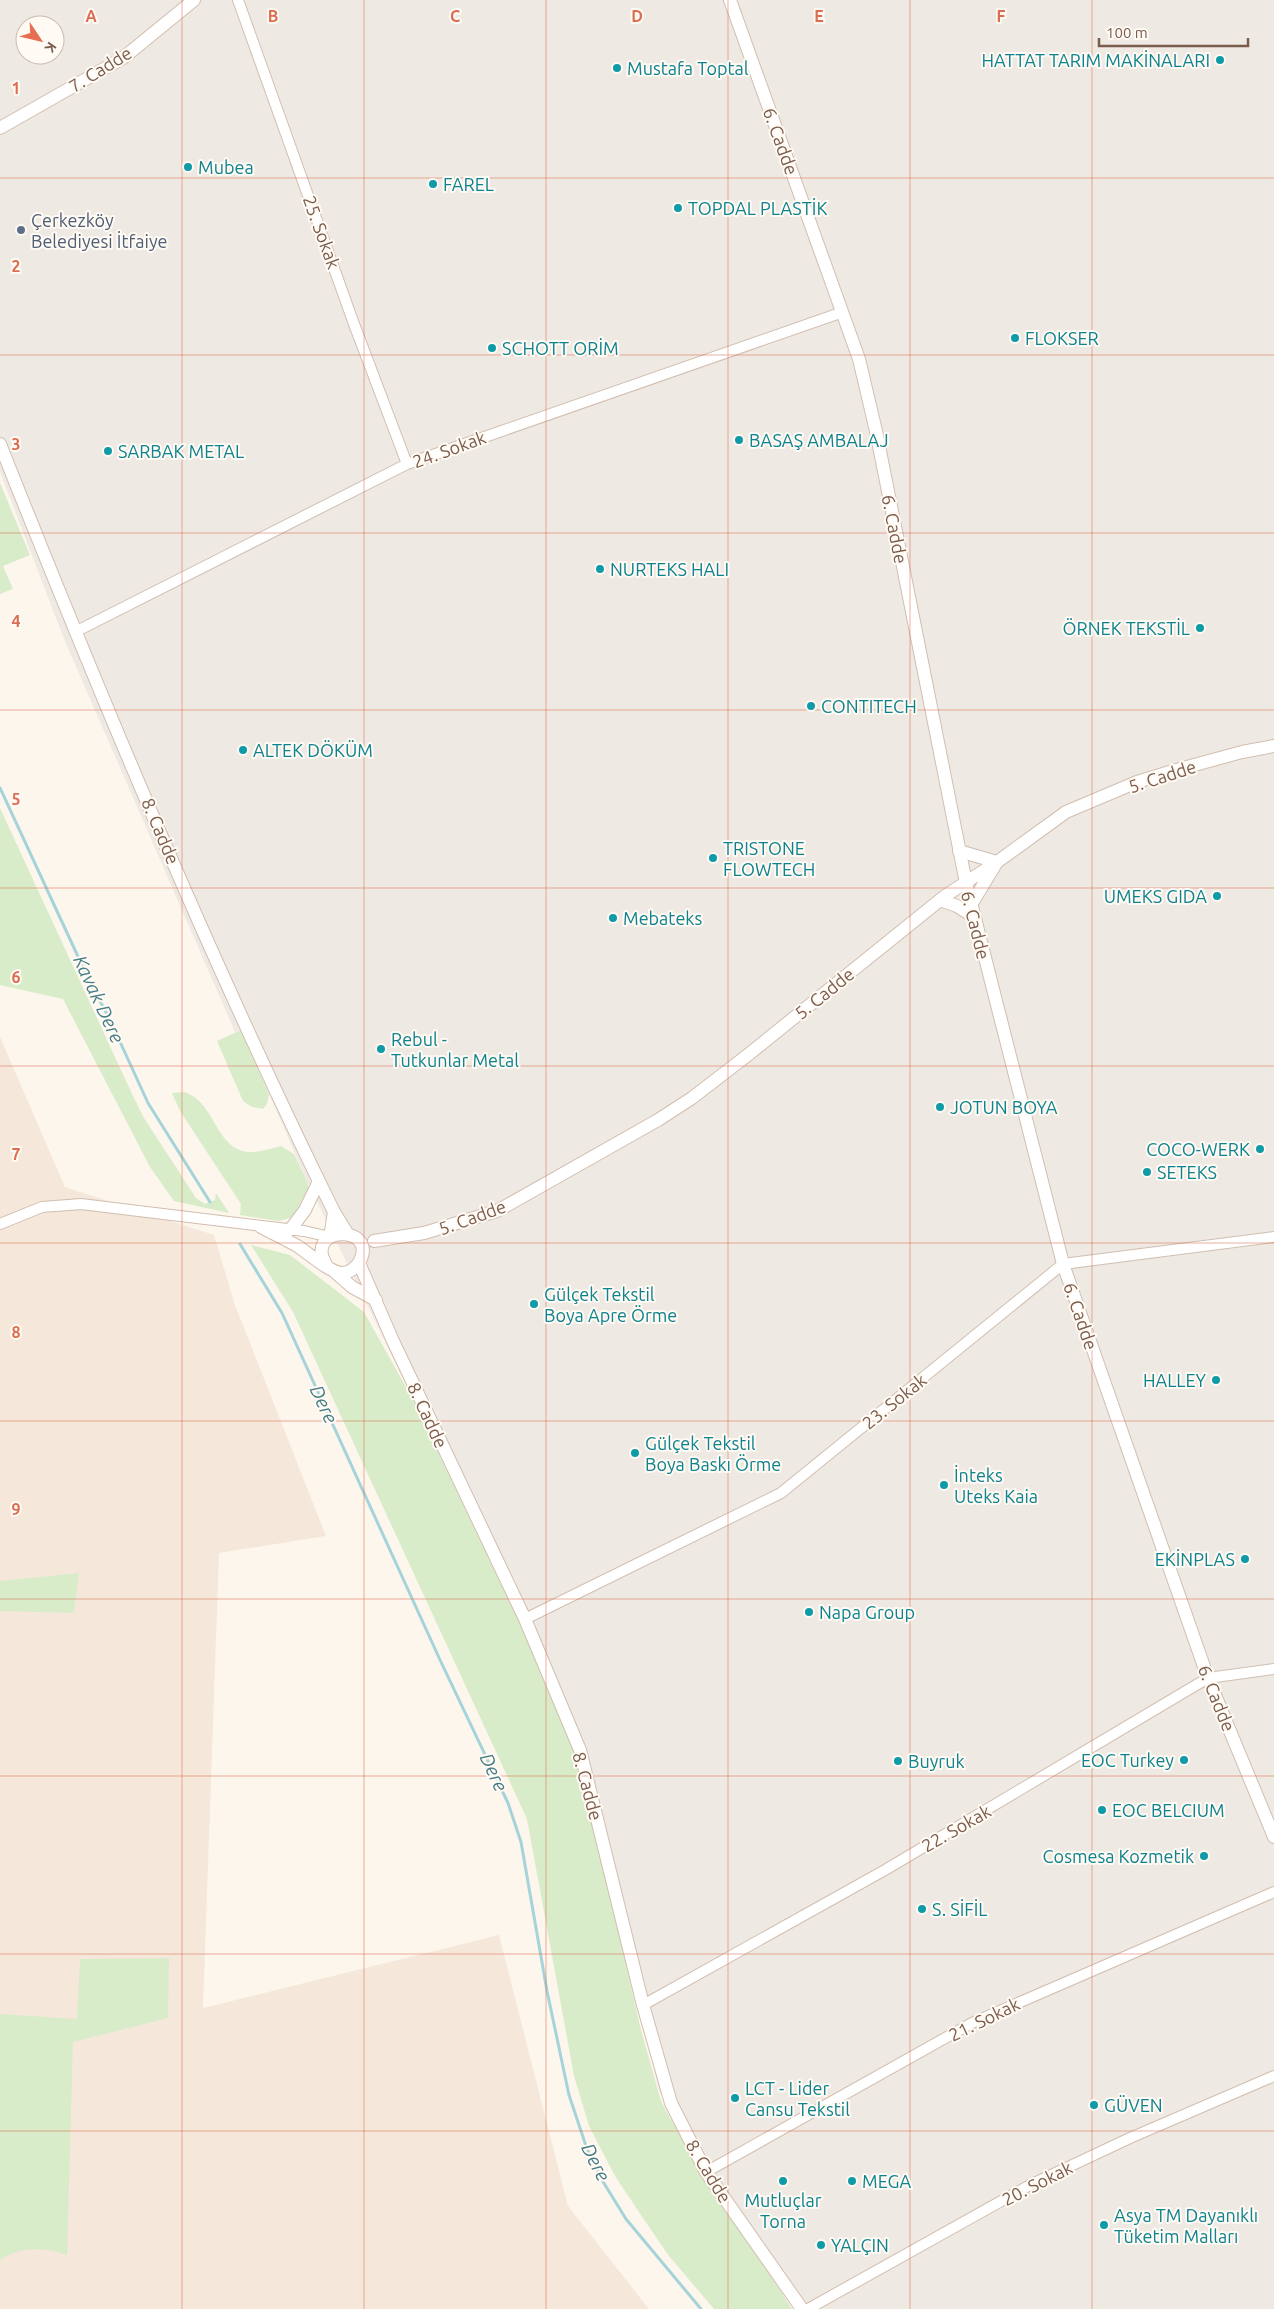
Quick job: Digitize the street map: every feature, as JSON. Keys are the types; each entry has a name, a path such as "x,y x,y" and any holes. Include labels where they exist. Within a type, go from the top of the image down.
{"street":[{"name":"7. Cadde","path":"0,128 123,58 194,0"},
{"name":"25. Sokak","path":"238,0 351,315 407,464"},
{"name":"6. Cadde","path":"730,0 859,359 876,431 966,883 1063,1264 1208,1678 1274,1837"},
{"name":"24. Sokak","path":"75,632 407,464 843,312"},
{"name":"8. Cadde","path":"0,444 75,632 256,1050 334,1212 350,1235"},
{"name":"5. Cadde","path":"374,1241 424,1233 497,1211 658,1120 692,1098 749,1054 940,900 1066,812 1176,770 1242,752 1274,746"},
{"path":"940,900 973,911 997,862 959,851"},
{"path":"290,1230 305,1210 319,1181"},
{"path":"0,1224 42,1207 81,1204 290,1230 330,1237"},
{"path":"330,1237 334,1212"},
{"path":"261,1227 331,1269 352,1287 376,1300"},
{"path":"335,1234 350,1235 374,1241 346,1272 331,1269 322,1251 330,1237 335,1234"},
{"path":"350,1235 357,1240 360,1257"},
{"path":"1063,1264 1274,1237"},
{"name":"8. Cadde","path":"360,1257 376,1300 525,1619 580,1750 643,2005 671,2103 706,2172 802,2309"},
{"name":"23. Sokak","path":"525,1619 781,1493 1063,1264"},
{"name":"22. Sokak","path":"643,2005 910,1856 1208,1678 1274,1669"},
{"name":"21. Sokak","path":"706,2172 972,2023 1274,1892"},
{"name":"20. Sokak","path":"808,2309 1030,2185 1130,2138 1274,2076"}],"shaded area":[{"path":"0,0 1274,0 1274,2309 796,2309 659,2091 580,1749 515,1609 308,1183 241,1030 235,1032 64,639 0,472"},
{"path":"0,1037 65,1187 214,1235 235,1305 326,1536 219,1553 203,2008 499,1935 568,2206 649,2309 0,2309"}],"green space":[{"path":"0,483 30,555 3,566 13,589 0,594"},
{"path":"0,808 144,1118 196,1198 205,1204 215,1200 216,1193 229,1213 174,1201 150,1167 63,999 0,985"},
{"path":"241,1030 269,1094 267,1104 263,1109 252,1107 243,1101 217,1041"},
{"path":"184,1092 193,1096 205,1107 221,1133 234,1147 243,1151 254,1152 281,1146 294,1154 308,1183 308,1189 293,1217 279,1221 240,1215 241,1204 180,1111 172,1093"},
{"path":"251,1245 290,1255 364,1312 412,1398 513,1609 576,1750 641,2030 661,2101 671,2120 792,2309 714,2309 669,2256 647,2224 615,2176 589,2126 574,2076 527,1819 293,1312"},
{"path":"79,1573 74,1613 0,1611 0,1581"},
{"path":"169,1958 168,2018 73,2042 67,2255 50,2250 33,2249 7,2255 0,2260 0,2014 77,2019 80,1959"}],"waterway":[{"name":"Kavak Dere","path":"0,788 148,1103 210,1202"},
{"name":"Dere","path":"240,1244 282,1313 441,1662 508,1803 521,1842 547,1991 569,2095 587,2149 602,2180 626,2219 701,2309"}],"place":[{"name":"HATTAT TARIM MAKİNALARI","path":"1220,60"},
{"name":"Mustafa Toptal","path":"617,68"},
{"name":"Mubea","path":"188,167"},
{"name":"FAREL","path":"433,184"},
{"name":"TOPDAL PLASTİK","path":"678,208"},
{"name":"Çerkezköy Belediyesi İtfaiye","path":"21,230"},
{"name":"FLOKSER","path":"1015,338"},
{"name":"SCHOTT ORİM","path":"492,348"},
{"name":"BASAŞ AMBALAJ","path":"739,440"},
{"name":"SARBAK METAL","path":"108,451"},
{"name":"NURTEKS HALI","path":"600,569"},
{"name":"ÖRNEK TEKSTİL","path":"1200,628"},
{"name":"CONTITECH","path":"811,706"},
{"name":"ALTEK DÖKÜM","path":"243,750"},
{"name":"TRISTONE FLOWTECH","path":"713,858"},
{"name":"UMEKS GIDA","path":"1217,896"},
{"name":"Mebateks","path":"613,918"},
{"name":"Rebul - Tutkunlar Metal","path":"381,1049"},
{"name":"JOTUN BOYA","path":"940,1107"},
{"name":"COCO-WERK","path":"1260,1149"},
{"name":"SETEKS","path":"1147,1172"},
{"name":"Gülçek Tekstil Boya Apre Örme","path":"534,1304"},
{"name":"HALLEY","path":"1216,1380"},
{"name":"Gülçek Tekstil Boya Baskı Örme","path":"635,1453"},
{"name":"İnteks Uteks Kaia","path":"944,1485"},
{"name":"EKİNPLAS","path":"1245,1559"},
{"name":"Napa Group","path":"809,1612"},
{"name":"EOC Turkey","path":"1184,1760"},
{"name":"Buyruk","path":"898,1761"},
{"name":"EOC BELCIUM","path":"1102,1810"},
{"name":"Cosmesa Kozmetik","path":"1204,1856"},
{"name":"S. SİFİL","path":"922,1909"},
{"name":"LCT - Lider Cansu Tekstil","path":"735,2098"},
{"name":"GÜVEN","path":"1094,2105"},
{"name":"Mutluçlar Torna","path":"783,2181"},
{"name":"MEGA","path":"852,2181"},
{"name":"Asya TM Dayanıklı Tüketim Malları","path":"1104,2225"},
{"name":"YALÇIN","path":"821,2245"}]}
